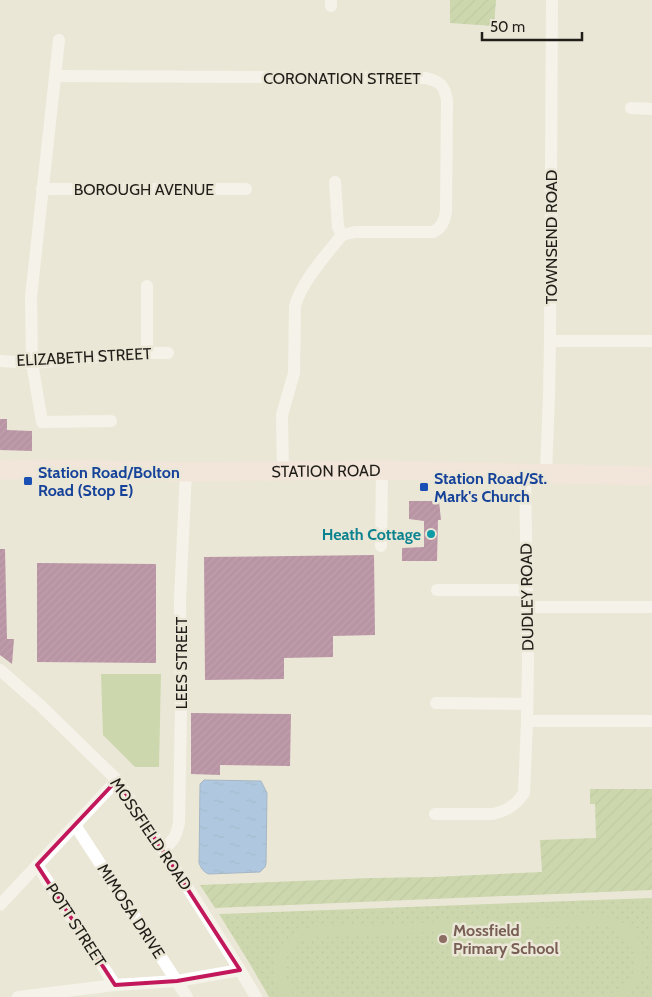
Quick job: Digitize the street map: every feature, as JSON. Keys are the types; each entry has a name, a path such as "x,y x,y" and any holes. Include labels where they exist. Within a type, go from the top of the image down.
{"main road":[{"name":"STATION ROAD","path":"0,470 186,472 382,470 652,476"}],"street":[{"name":"TOWNSEND ROAD","path":"546,474 550,341 552,0"},
{"path":"59,40 31,297 32,363 42,422 111,420"},
{"name":"CORONATION STREET","path":"55,76 426,78 437,81 442,85 447,100 445,220 433,232 355,232 342,235"},
{"path":"631,108 652,109"},
{"path":"283,471 282,415 294,373 294,306 304,285 342,235 338,227 336,182"},
{"name":"BOROUGH AVENUE","path":"42,189 246,189"},
{"path":"147,286 147,353"},
{"path":"550,341 652,341"},
{"name":"ELIZABETH STREET","path":"0,361 32,363 147,353 168,353"},
{"path":"381,546 382,470"},
{"name":"LEES STREET","path":"163,850 173,841 179,823 180,599 186,472"},
{"name":"DUDLEY ROAD","path":"435,814 492,814 506,810 518,801 524,793 527,721 525,474"},
{"path":"437,590 527,590"},
{"path":"527,607 652,607"},
{"name":"MOSSFIELD ROAD","path":"0,670 41,706 117,780 256,997"},
{"path":"436,703 527,704"},
{"path":"527,721 652,721"},
{"path":"0,905 117,780"},
{"name":"MIMOSA DRIVE","path":"75,825 187,997"},
{"name":"POTT STREET","path":"37,866 115,984"},
{"path":"18,997 87,993 115,984 177,981 240,970"}],"highlighted area":[{"path":"117,780 240,970 177,981 115,985 37,865"}],"green space":[{"path":"450,0 496,0 494,26 450,23"},
{"path":"101,674 161,674 159,767 135,767 103,735"},
{"path":"590,789 652,789 652,890 215,908 200,885 542,872 540,840 596,838 595,804 590,804"},
{"name":"Mossfield Primary School","path":"652,898 652,997 269,997 219,914"},
{"path":"601,916 618,920 630,928 642,947 644,957 643,968 640,979 626,997 601,997 623,987 631,977 635,967 634,955 623,935 612,928 598,925 314,937 295,945 289,952 284,970 285,979 296,997 282,997 275,981 274,973 277,956 292,935 310,927"}],"water":[{"path":"204,780 261,781 267,793 266,864 260,872 209,874 201,868 199,863 200,784"}],"building":[{"path":"0,419 7,419 7,430 32,431 32,451 0,450"},
{"name":"Heath Cottage","path":"409,501 439,501 441,520 438,520 437,561 402,561 402,548 424,547 424,521 409,519"},
{"path":"0,549 5,549 7,639 14,639 12,664 0,655"},
{"path":"374,555 375,635 333,636 333,657 284,658 284,679 205,680 204,557"},
{"path":"37,563 156,564 156,663 37,662"},
{"path":"191,713 291,714 290,766 220,765 220,775 191,774"}],"place":[{"name":"Station Road/Bolton Road (Stop E)","path":"28,481"},
{"name":"Station Road/St. Mark's Church","path":"424,487"},
{"name":"Heath Cottage","path":"431,534"},
{"name":"Mossfield Primary School","path":"443,939"}]}
